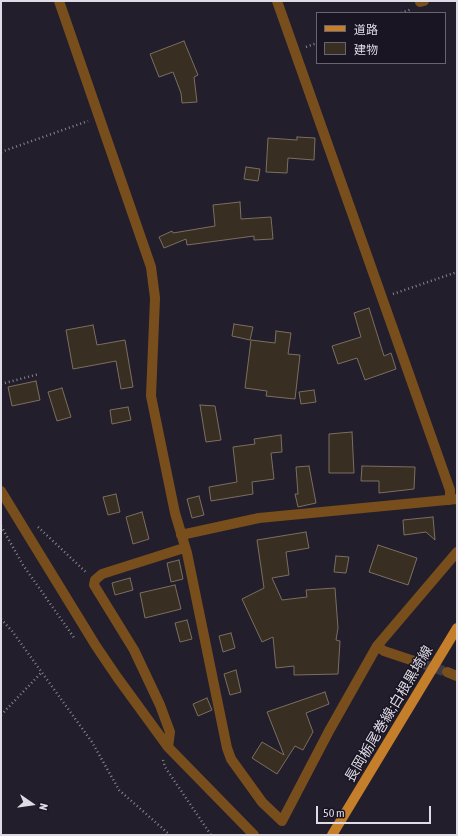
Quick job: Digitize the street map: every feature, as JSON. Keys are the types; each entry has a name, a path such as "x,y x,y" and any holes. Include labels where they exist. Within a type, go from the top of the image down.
{"main road":[{"name":"長岡栃尾巻線;白根黒埼線","path":"332,835 457,628"}],"street":[{"path":"59,1 151,267 155,298 151,396 157,434 184,548 187,553 226,748 231,759 262,802 282,821 336,717 377,646 457,552"},
{"path":"181,535 259,518 454,499 277,1"},
{"path":"1,490 96,646 168,747 254,835"},
{"path":"168,747 170,732 160,705 134,650 94,585 95,580 102,574 184,548"},
{"path":"377,646 384,651 420,663"}],"path":[{"path":"1,152 100,117"},
{"path":"383,298 457,272"},
{"path":"1,384 39,374"},
{"path":"15,515 33,522 95,580"},
{"path":"1,526 23,565 77,641"},
{"path":"1,619 12,631 92,742 119,790 170,835"},
{"path":"1,715 41,673"},
{"path":"168,747 163,755 165,767 210,835"}],"building":[{"path":"184,41 198,75 194,77 197,102 182,103 181,93 173,72 159,77 150,54"},
{"path":"297,137 315,138 314,160 288,158 287,173 266,172 268,138 297,140"},
{"path":"246,167 260,169 258,181 244,179"},
{"path":"240,202 241,219 271,217 273,239 254,240 254,236 187,245 186,239 164,248 159,237 172,231 173,233 215,226 213,205"},
{"path":"369,308 384,356 391,353 396,369 365,380 357,358 338,364 332,346 361,337 354,313"},
{"path":"234,324 253,327 250,340 232,336"},
{"path":"93,325 97,345 125,340 133,387 121,389 116,361 73,369 66,330"},
{"path":"276,331 291,333 288,354 300,355 295,399 266,396 267,391 245,388 251,340 275,343"},
{"path":"36,381 40,400 12,406 8,387"},
{"path":"62,388 71,417 57,421 48,392"},
{"path":"314,390 316,402 301,404 299,392"},
{"path":"200,405 215,406 221,440 206,442"},
{"path":"128,407 131,420 112,424 110,410"},
{"path":"352,432 354,473 329,473 329,434"},
{"path":"281,435 282,452 271,453 274,479 252,482 253,494 211,501 209,487 237,482 233,447 255,444 254,439"},
{"path":"309,466 316,503 298,507 295,494 298,494 296,467"},
{"path":"362,466 415,467 414,489 379,493 379,481 361,481"},
{"path":"116,494 120,512 108,515 103,497"},
{"path":"199,496 204,515 192,518 187,499"},
{"path":"142,512 149,539 133,544 126,517"},
{"path":"433,517 435,540 426,532 404,535 403,520"},
{"path":"306,532 309,548 286,552 289,575 272,578 282,600 307,597 306,590 335,588 338,628 336,640 340,641 338,674 294,675 294,666 276,668 273,637 262,642 242,599 264,588 257,540"},
{"path":"378,545 417,558 408,585 369,572"},
{"path":"336,556 349,557 346,573 334,572"},
{"path":"179,560 183,579 171,582 167,563"},
{"path":"130,578 133,590 115,595 112,583"},
{"path":"175,585 181,609 145,618 140,593"},
{"path":"187,620 192,639 180,642 175,623"},
{"path":"231,633 235,648 223,652 219,636"},
{"path":"236,670 241,692 230,695 224,674"},
{"path":"325,692 329,704 306,713 313,732 303,750 295,746 277,774 252,758 262,742 284,755 267,712"},
{"path":"207,698 212,710 198,716 193,704"}],"tunnel":[{"path":"420,663 447,672"}]}
